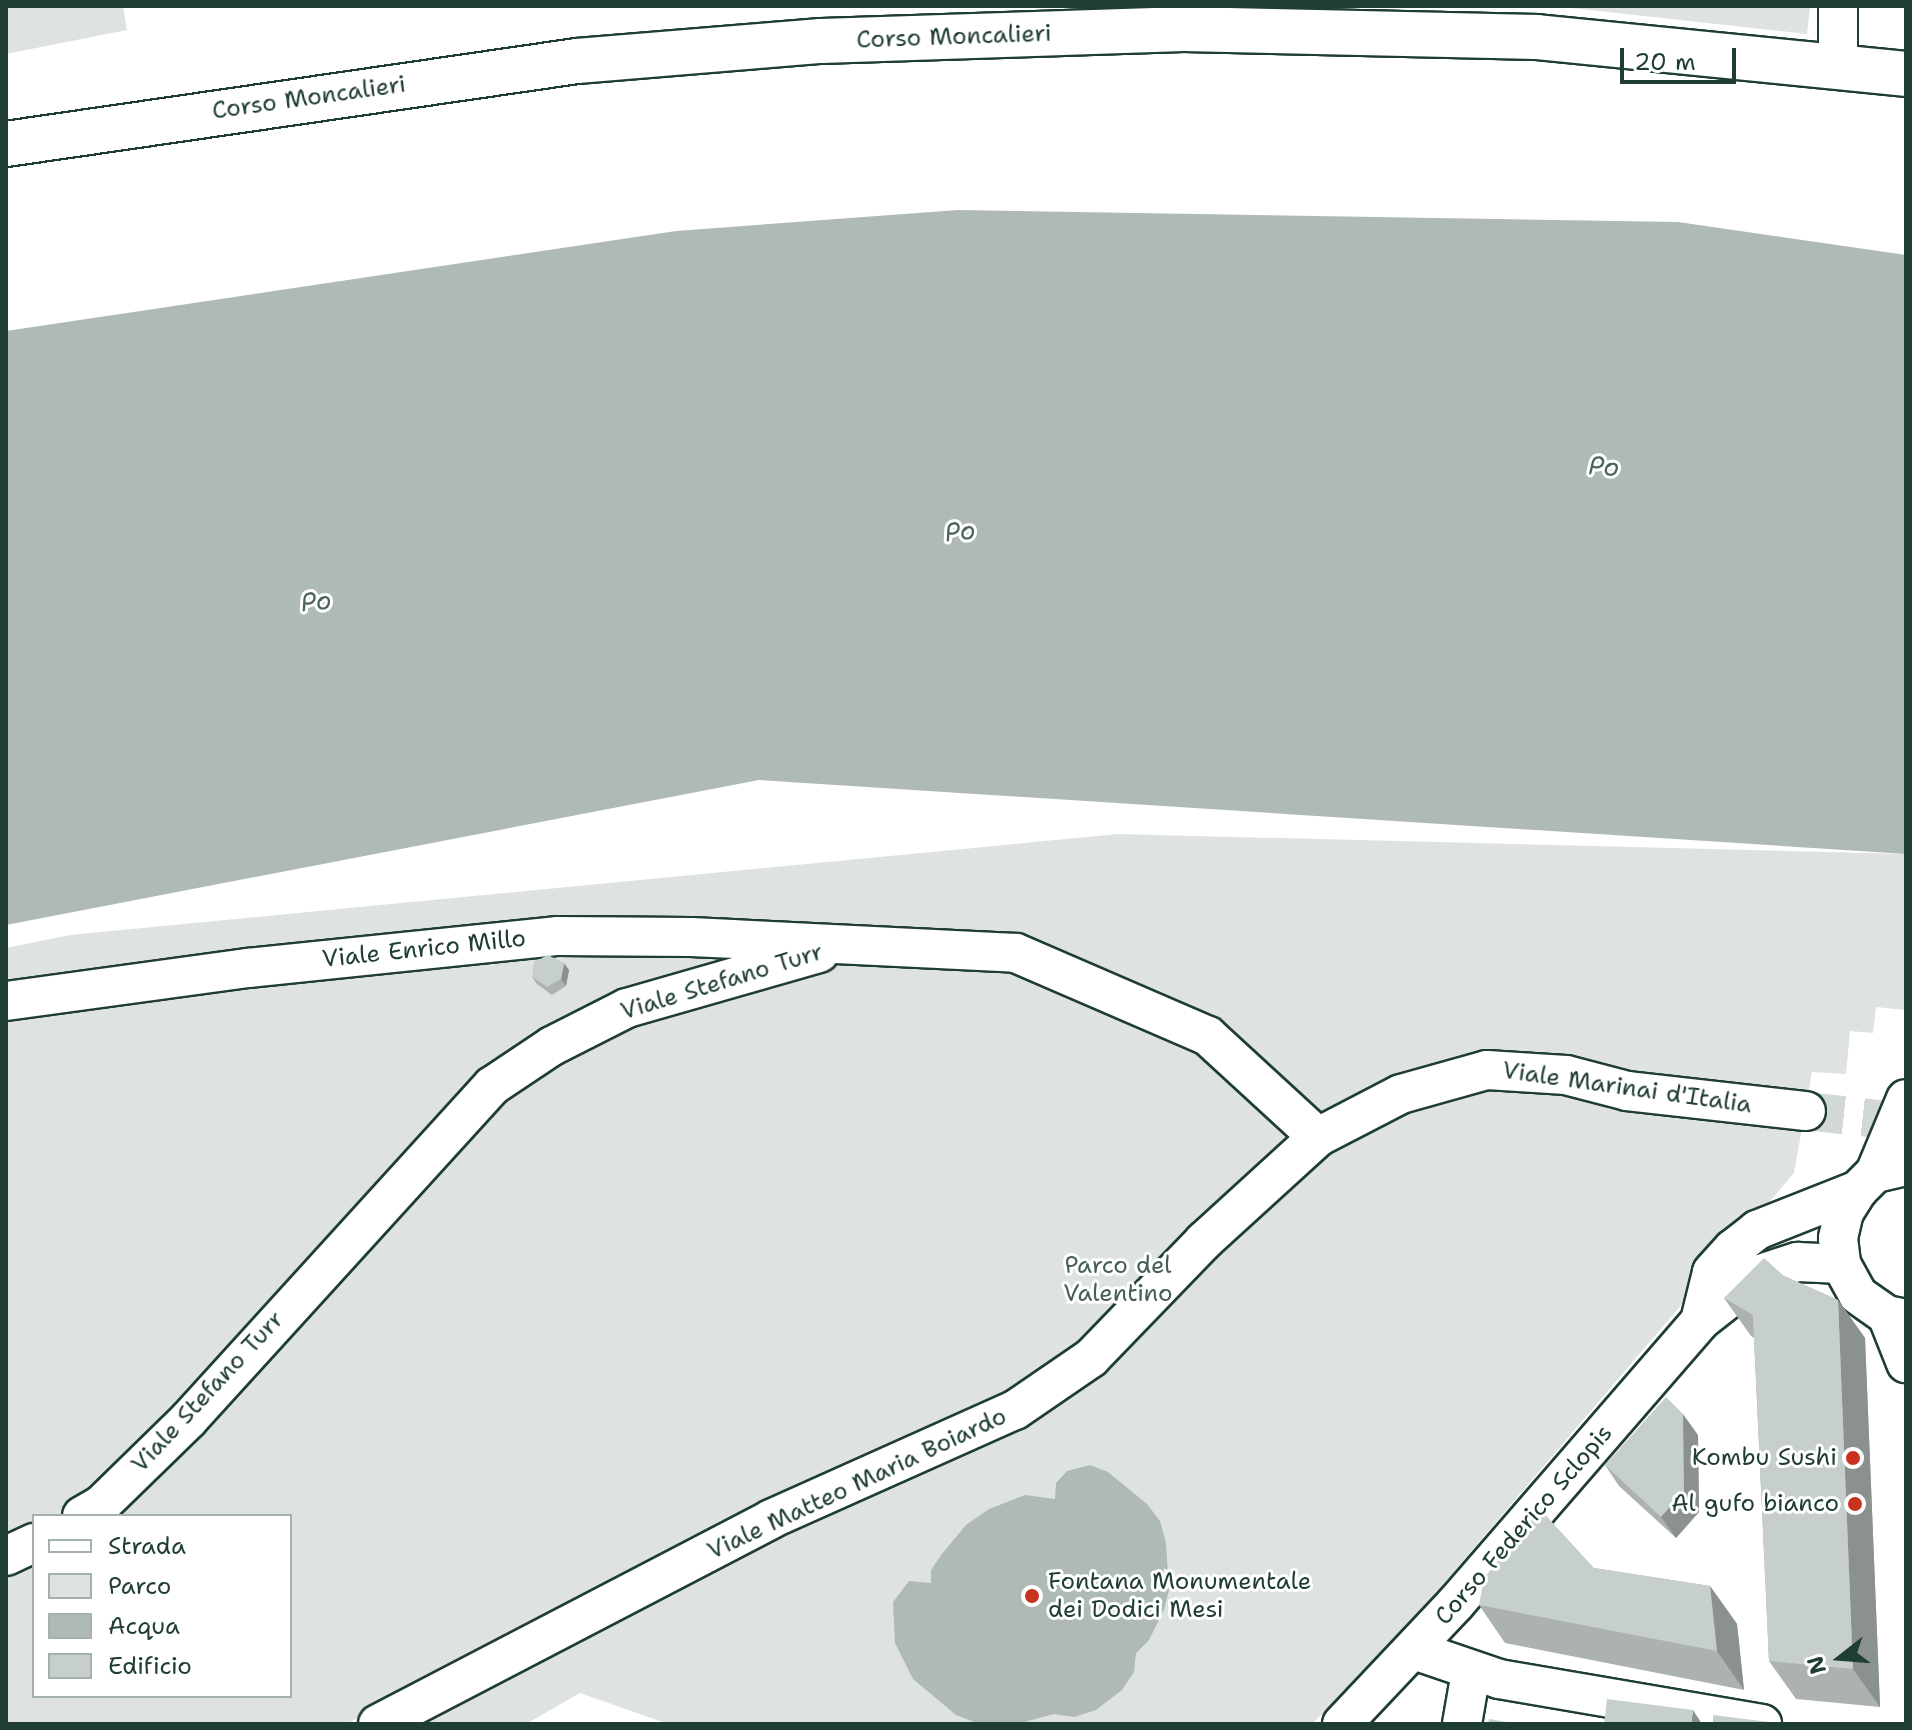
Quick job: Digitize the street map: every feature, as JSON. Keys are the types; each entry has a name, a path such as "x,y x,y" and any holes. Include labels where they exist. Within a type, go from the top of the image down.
{"main road":[{"name":"Corso Moncalieri","path":"6,144 577,61 821,41 1184,29 1521,36 1906,74"}],"street":[{"path":"1838,6 1838,68"},
{"name":"Viale Enrico Millo","path":"6,1001 531,938 691,937 844,945"},
{"name":"Viale Stefano Turr","path":"85,1514 101,1505 189,1419 492,1086 552,1046 627,1008 844,945 1016,953 1208,1036 1318,1137"},
{"name":"Viale Marinai d'Italia","path":"1318,1137 1401,1094 1487,1070 1566,1075 1627,1091 1806,1111"},
{"path":"1906,1099 1880,1176 1844,1212 1838,1238 1841,1264 1858,1295 1897,1317 1906,1363"},
{"name":"Viale Matteo Maria Boiardo","path":"378,1724 771,1519 1015,1410 1091,1358 1204,1241 1318,1137"},
{"name":"Corso Federico Sclopis","path":"1700,1321 1712,1272 1733,1249 1757,1230 1880,1176"},
{"name":"Corso Federico Sclopis","path":"1342,1724 1414,1650 1700,1321 1760,1274 1798,1262 1841,1264"},
{"path":"6,1556 32,1544"},
{"path":"1414,1650 1471,1672 1762,1724"},
{"path":"1462,1724 1471,1672"}],"green space":[{"path":"6,6 123,6 127,30 6,54"},
{"path":"1553,6 1810,6 1807,34"},
{"name":"Parco del Valentino","path":"1118,834 1906,854 1905,1010 1876,1007 1873,1033 1850,1031 1846,1074 1812,1072 1794,1173 1392,1644 1312,1724 668,1724 580,1693 526,1724 427,1724 403,1691 347,1724 6,1724 6,948 70,935"}],"water":[{"name":"Po","path":"958,210 1678,222 1906,255 1906,854 759,780 6,925 6,331 676,231"},
{"name":"Fontana Monumentale dei Dodici Mesi","path":"1090,1465 1108,1472 1147,1504 1160,1521 1166,1543 1169,1590 1164,1610 1149,1640 1136,1653 1134,1672 1122,1690 1096,1710 1074,1717 1054,1714 1021,1723 979,1724 956,1715 913,1679 895,1643 893,1602 909,1581 931,1583 931,1570 941,1555 966,1525 989,1509 1025,1495 1055,1499 1056,1483 1067,1471"}],"building":[{"path":"548,955 564,963 561,979 547,987 532,977 534,962"},
{"path":"1764,1258 1784,1276 1838,1300 1853,1669 1769,1661 1753,1315 1724,1298"},
{"path":"1666,1397 1683,1414 1684,1491 1661,1517 1605,1465"},
{"path":"1540,1509 1594,1568 1710,1586 1717,1651 1479,1605 1484,1578"},
{"path":"1607,1699 1693,1710 1691,1724 1604,1724"},
{"path":"1713,1715 1769,1722 1769,1724 1713,1724"},
{"path":"1489,1719 1519,1724 1488,1724"}],"tunnel":[{"path":"1806,1111 1906,1122"}],"place":[{"name":"Kombu Sushi","path":"1853,1458"},
{"name":"Al gufo bianco","path":"1855,1504"},
{"name":"Fontana Monumentale dei Dodici Mesi","path":"1032,1596"}]}
